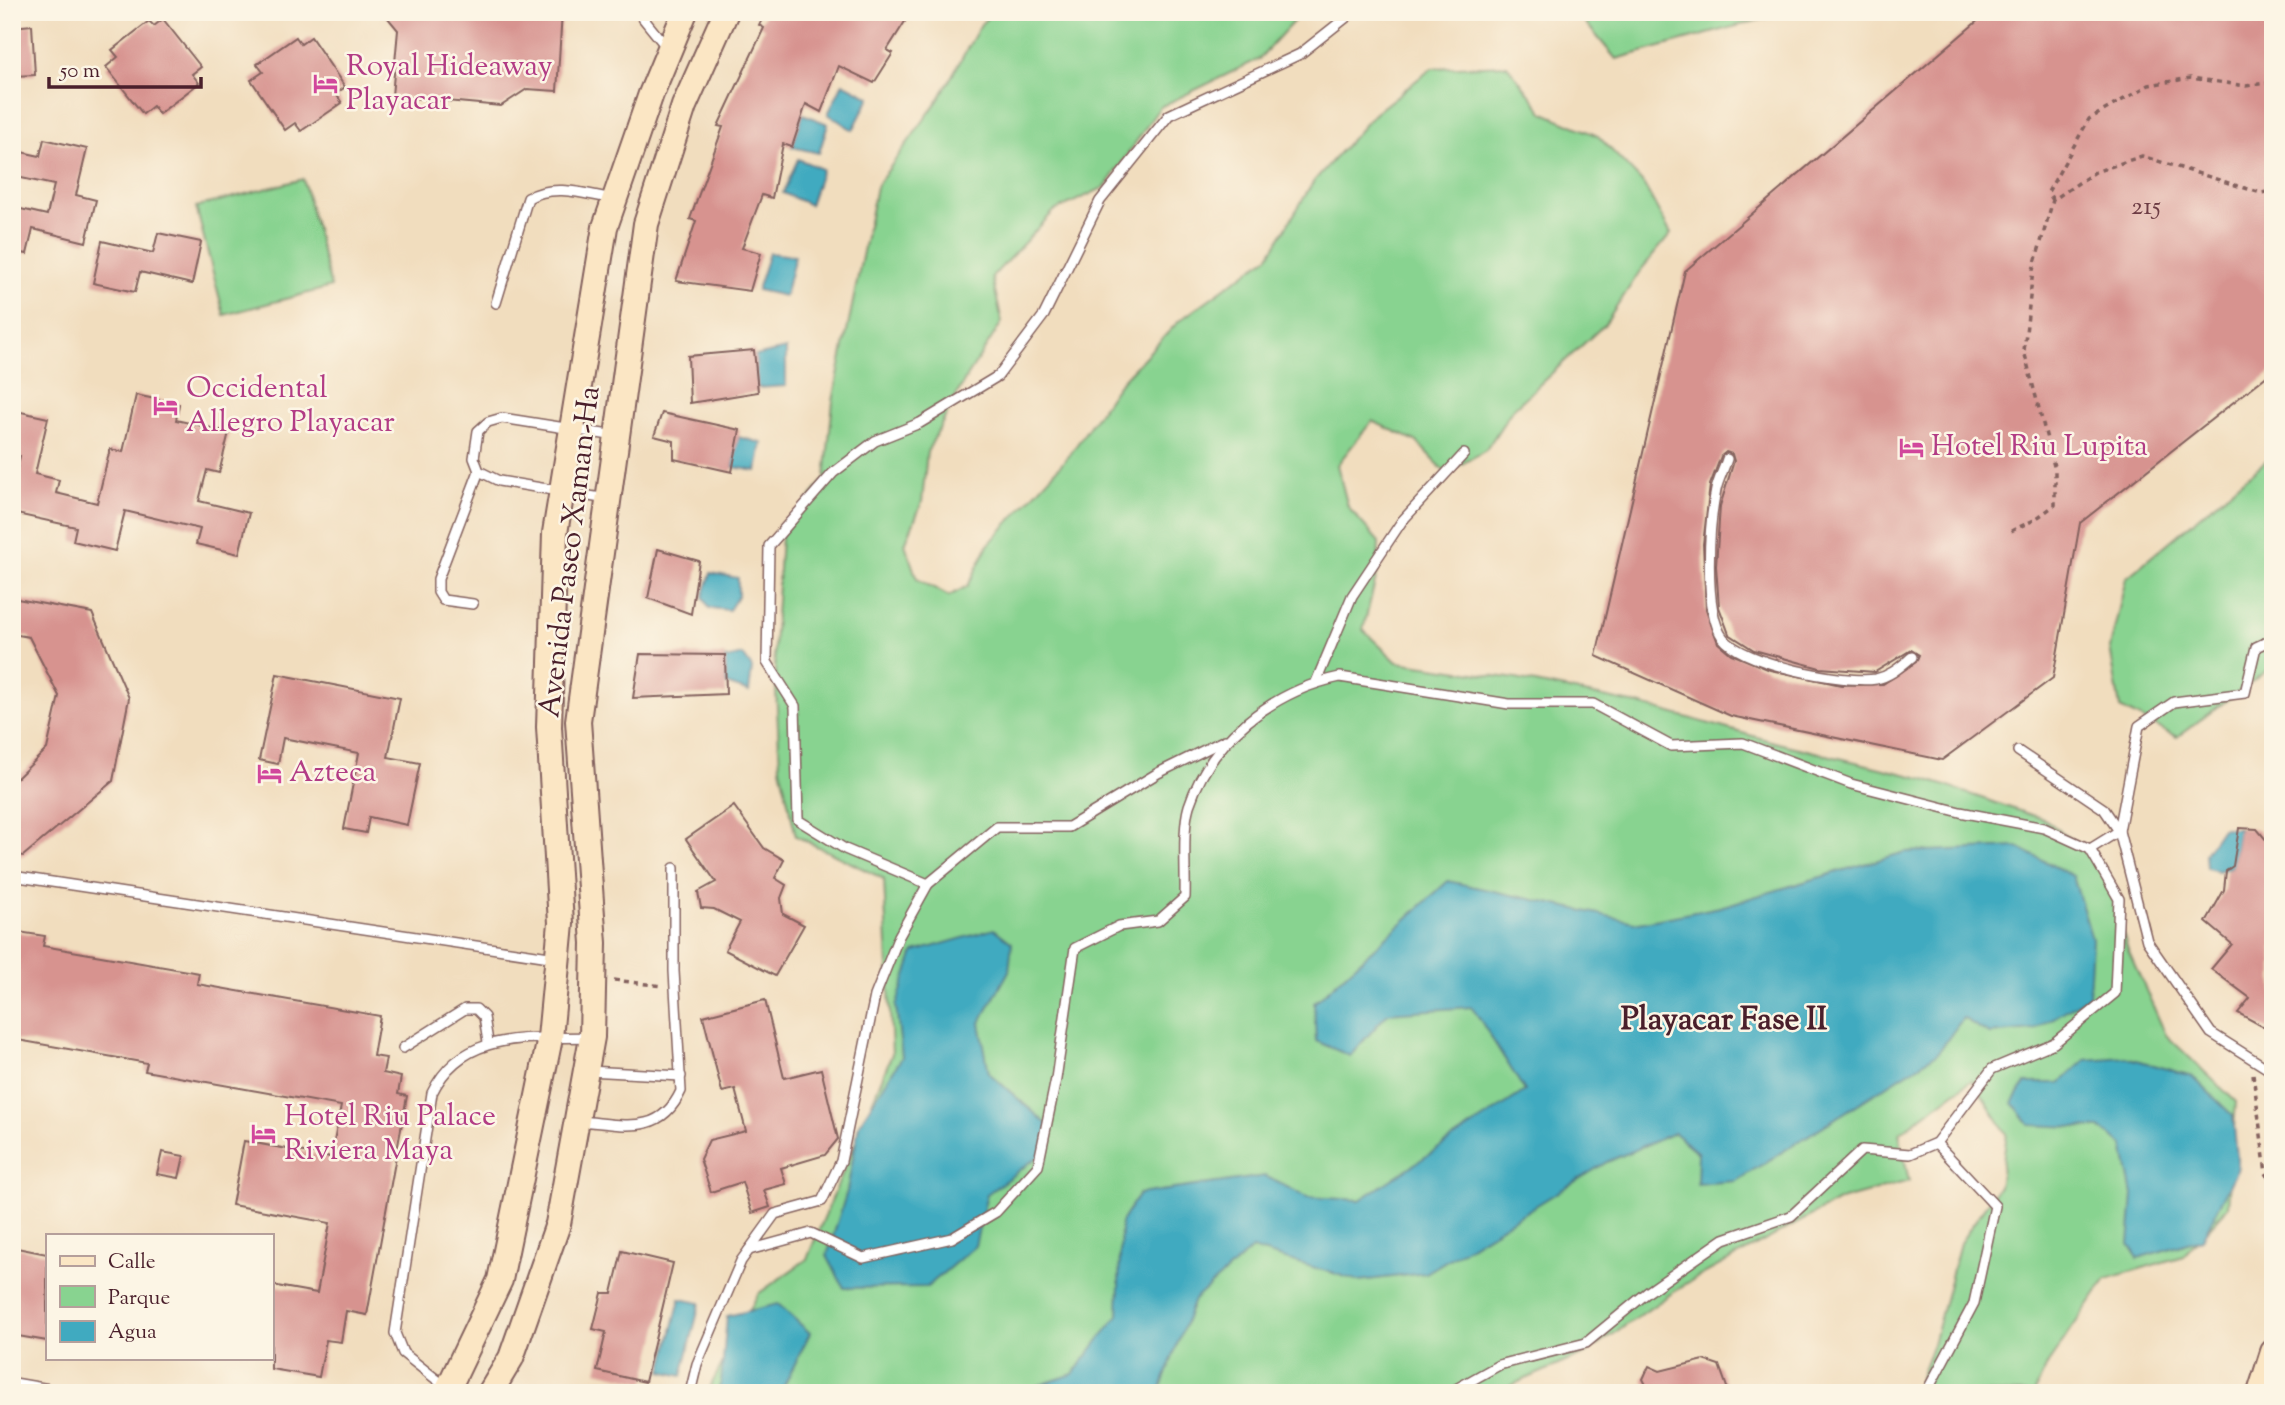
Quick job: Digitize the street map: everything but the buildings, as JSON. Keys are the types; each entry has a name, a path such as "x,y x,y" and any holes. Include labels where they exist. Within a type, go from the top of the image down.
{"main road":[{"name":"Avenida Paseo Xaman-Ha","path":"449,1392 500,1280 550,1038 561,923 564,724 555,533 605,227 651,94 685,12"},
{"name":"Avenida Paseo Xaman-Ha","path":"490,1393 511,1358 558,1224 592,1037 594,943 564,724 609,499 646,224 684,106 726,12"},
{"path":"651,94 684,106"},
{"path":"2260,1393 2273,1352"}],"street":[{"path":"12,1387 47,1393"}],"lane":[{"path":"638,12 669,51"},
{"path":"928,884 845,849 798,820 794,706 767,662 769,546 833,473 875,441 920,423 998,376 1044,315 1100,201 1169,115 1300,54 1353,12"},
{"path":"496,303 528,198 540,191 563,190 615,199"},
{"path":"473,604 443,600 438,592 438,579 479,471 474,458 478,431 488,422 502,418 617,436"},
{"path":"1316,682 1352,596 1402,521 1464,454"},
{"path":"1727,459 1716,489 1709,579 1713,616 1724,639 1735,647 1785,669 1841,680 1877,679 1893,673 1912,657"},
{"path":"479,471 499,481 609,499"},
{"path":"2091,849 2119,831 2139,726 2174,702 2245,693 2256,648 2273,639"},
{"path":"690,1393 697,1364 749,1250 775,1214 822,1201 842,1161 875,996 899,936 928,884 997,827 1069,827 1158,773 1227,739 1292,691 1340,677 1509,704 1593,704 1671,746 1742,743 1851,784 1960,813 2044,828 2091,849 2119,898 2115,993 2054,1043 1992,1069 1936,1143 1910,1154 1862,1150 1791,1216 1724,1239 1648,1292 1586,1343 1499,1365 1449,1393"},
{"path":"749,1250 811,1233 863,1258 953,1238 996,1212 1038,1166 1056,1079 1075,948 1119,926 1158,921 1185,897 1188,808 1206,769 1227,739"},
{"path":"2018,751 2104,809 2119,831 2147,941 2211,1033 2273,1072"},
{"path":"577,1121 640,1127 673,1109 681,1091 674,971 674,867"},
{"path":"12,876 556,958"},
{"path":"403,1048 465,1009 476,1009 484,1017 488,1042"},
{"path":"449,1392 403,1353 395,1333 432,1093 450,1065 488,1042 592,1037"},
{"path":"586,1071 681,1076"},
{"path":"1926,1393 1974,1303 1995,1206 1936,1143"}],"path":[{"path":"2053,200 2048,192 2089,119 2149,85 2191,78 2246,86 2273,82"},
{"path":"2011,531 2034,520 2055,505 2054,470 2024,351 2033,270 2053,200 2095,172 2142,156 2261,193 2273,191"},
{"path":"2260,1064 2251,1077 2266,1173 2273,1185"}],"green space":[{"path":"993,12 1302,12 1259,59 1160,107 1105,187 1054,211 992,277 1002,322 963,383 927,452 922,502 905,544 917,579 949,596 968,586 988,545 1069,456 1118,385 1179,321 1269,256 1314,181 1374,114 1432,68 1507,65 1544,113 1598,136 1643,183 1671,234 1640,271 1606,323 1512,410 1486,450 1446,473 1416,441 1372,421 1337,465 1348,507 1379,542 1378,570 1363,630 1397,662 1516,679 1642,705 1778,743 1925,779 2046,820 2103,865 2128,950 2166,1035 2236,1102 2228,1207 2183,1256 2106,1279 2048,1363 2034,1393 1914,1393 1933,1344 1960,1243 1999,1186 2007,1134 1972,1080 1899,1133 1909,1181 1840,1200 1685,1284 1586,1353 1493,1393 707,1393 758,1294 807,1259 892,1054 884,879 796,836 780,767 774,649 781,536 825,478 833,401 876,187 939,99 981,24"},
{"path":"1587,12 1788,12 1616,59 1584,21"},
{"path":"303,179 331,287 224,315 196,207"},
{"path":"2273,455 2273,666 2177,737 2120,708 2110,648 2126,578"}],"water":[{"path":"843,83 870,97 853,130 828,114"},
{"path":"803,114 828,124 819,153 792,147"},
{"path":"798,159 822,169 810,205 783,193"},
{"path":"769,253 795,256 785,296 757,290"},
{"path":"786,349 786,386 757,388 755,356"},
{"path":"738,437 762,443 757,471 733,467"},
{"path":"711,573 738,578 738,596 729,610 709,608 703,597"},
{"path":"743,655 752,668 749,692 726,684 725,659"},
{"path":"2222,828 2239,828 2233,866 2219,871 2206,868 2205,853"},
{"path":"2017,847 2073,876 2092,939 2089,996 2034,1030 1989,1034 1963,1018 1937,1054 1736,1181 1697,1184 1698,1153 1674,1133 1607,1162 1426,1273 1359,1281 1252,1249 1194,1300 1159,1393 1016,1393 1073,1374 1118,1315 1121,1222 1139,1194 1265,1176 1307,1197 1360,1200 1525,1091 1472,1007 1388,1013 1350,1056 1316,1041 1314,1003 1448,881 1639,923 1720,907 1905,852"},
{"path":"994,929 1012,943 1009,971 980,1023 989,1073 1048,1125 1043,1153 987,1194 975,1246 927,1287 844,1288 827,1256 847,1191 859,1124 902,1057 896,1006 914,952"},
{"path":"2126,1057 2192,1076 2233,1116 2238,1168 2202,1239 2138,1258 2129,1244 2133,1195 2123,1145 2100,1128 2030,1125 2013,1103 2025,1083 2060,1083 2085,1060"},
{"path":"680,1299 700,1303 682,1376 662,1371"},
{"path":"778,1304 810,1333 784,1386 788,1393 717,1393 721,1382 727,1316"}],"place":[{"name":"Royal Hideaway Playacar","path":"326,84"},
{"name":"Occidental Allegro Playacar","path":"166,406"},
{"name":"Hotel Riu Lupita","path":"1911,447"},
{"name":"Azteca","path":"269,773"},
{"name":"Hotel Riu Palace Riviera Maya","path":"264,1134"}],"district":[{"name":"Playacar Fase II","path":"1724,1021"}]}
